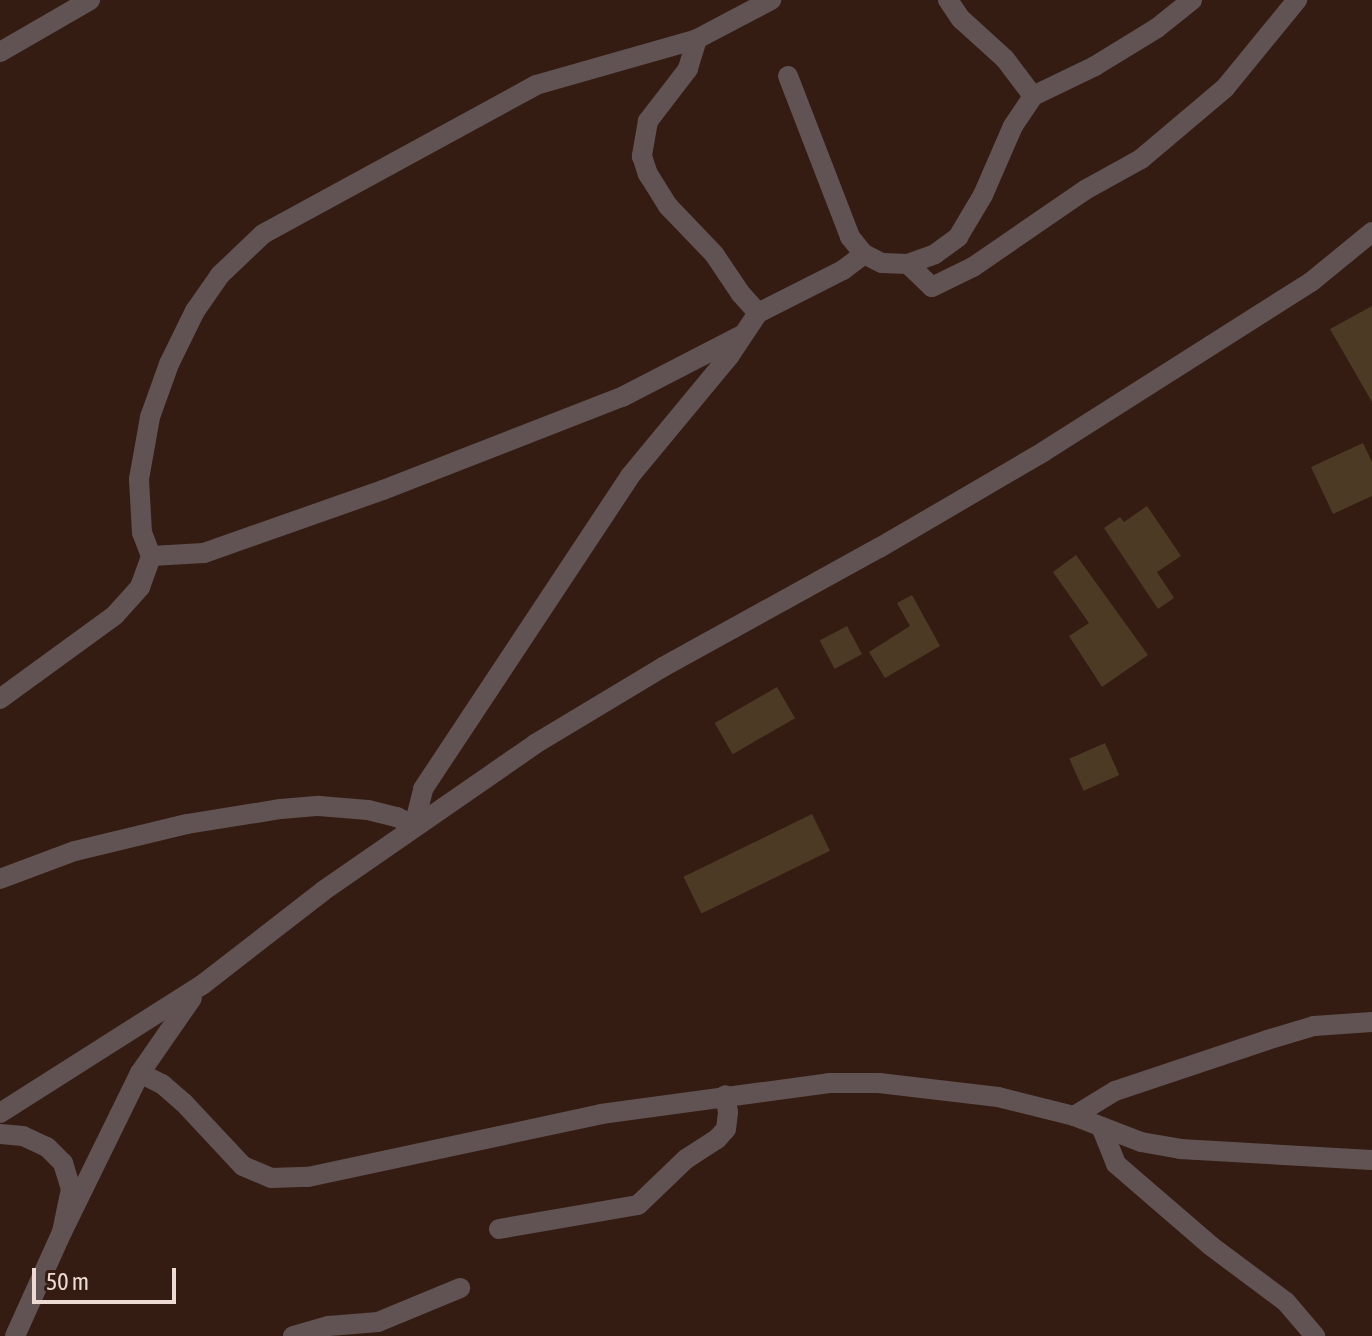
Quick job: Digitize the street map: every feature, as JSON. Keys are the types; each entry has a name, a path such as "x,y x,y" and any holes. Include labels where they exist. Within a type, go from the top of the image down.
{"street":[{"path":"0,52 90,0"},
{"path":"0,699 131,600 151,556 142,533 139,479 150,417 169,364 195,311 220,275 263,234 536,85 697,39 771,0"},
{"path":"948,0 961,19 1005,59 1033,96"},
{"path":"788,76 842,219 864,254 882,263 908,264 935,254 958,237 983,195 1013,126 1033,96 1095,66 1157,28 1192,0"},
{"path":"908,264 932,287 973,267 1085,190 1141,159 1225,88 1297,0"},
{"path":"697,39 688,69 648,121 642,156 648,174 668,206 714,254 758,313"},
{"path":"0,1113 202,985 323,891 535,744 663,667 879,548 1207,351 1311,282 1372,232"},
{"path":"414,826 423,789 490,691 602,513 758,313 843,270 864,254"},
{"path":"151,556 204,553 383,490 622,397 743,334"},
{"path":"0,879 75,851 187,824 281,809 319,806 368,810 397,817 414,826"},
{"path":"15,1336 140,1073 169,1027 202,985"},
{"path":"1074,1116 1115,1091 1267,1040 1314,1026 1372,1022"},
{"path":"140,1073 162,1084 184,1103 243,1166 257,1175 280,1179 308,1177 601,1114 793,1086 879,1083 998,1097 1074,1116 1102,1129 1180,1149 1372,1160"},
{"path":"499,1229 638,1205 686,1159 717,1139 726,1129 728,1112 725,1095"},
{"path":"1102,1129 1116,1164 1211,1246 1286,1302 1315,1336"},
{"path":"0,1134 23,1136 47,1147 63,1163 71,1189 62,1232"},
{"path":"293,1336 329,1326 378,1322 460,1288"}],"building":[{"path":"1372,306 1372,402 1330,329"},
{"path":"1363,443 1372,462 1372,496 1333,514 1311,467"},
{"path":"1147,506 1181,556 1157,572 1174,598 1158,609 1104,528 1120,517 1124,522"},
{"path":"1076,555 1148,655 1102,687 1069,636 1089,623 1053,572"},
{"path":"912,595 940,646 885,678 869,652 910,626 897,603"},
{"path":"847,626 862,654 835,669 820,641"},
{"path":"777,687 795,718 733,754 715,723"},
{"path":"1105,743 1119,775 1084,791 1069,759"},
{"path":"812,814 830,851 701,914 683,877"}]}
